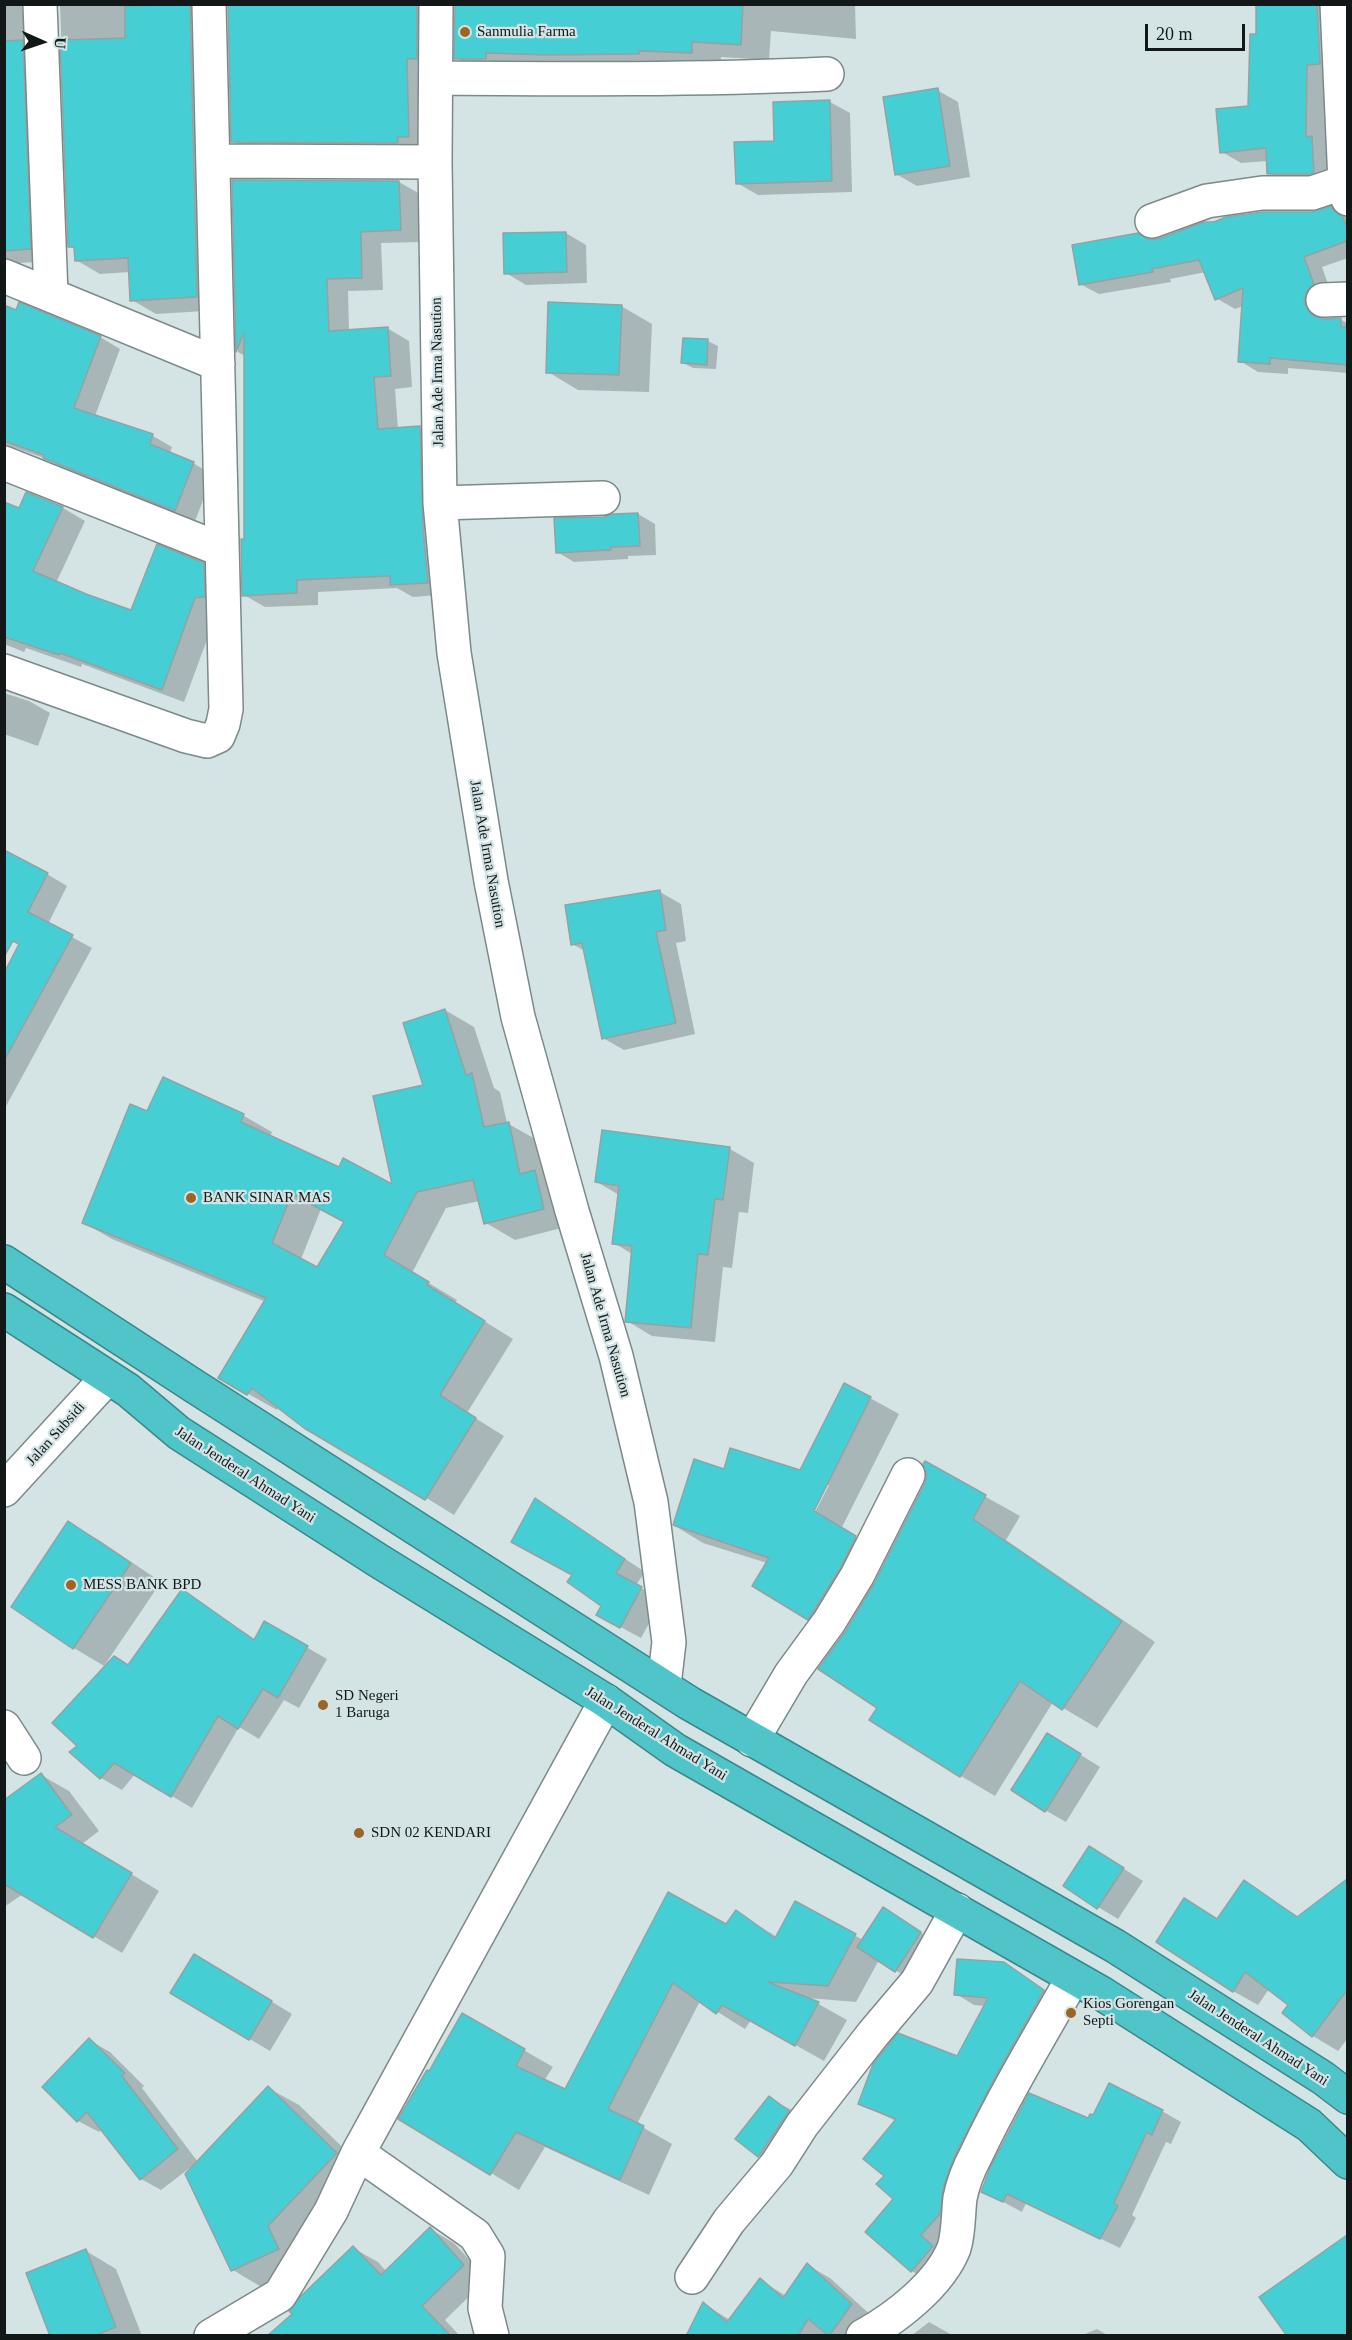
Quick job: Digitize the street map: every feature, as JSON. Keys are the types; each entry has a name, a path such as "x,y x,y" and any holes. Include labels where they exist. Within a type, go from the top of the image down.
{"highway":[{"name":"Jalan Jenderal Ahmad Yani","path":"4,1262 194,1386 752,1740 1115,1946 1323,2078 1347,2097"},
{"name":"Jalan Jenderal Ahmad Yani","path":"4,1310 128,1390 189,1440 378,1561 606,1701 675,1749 1101,1993 1309,2125 1347,2162"}],"street":[{"path":"40,4 51,295"},
{"path":"4,671 124,716 186,736 207,741 218,736 223,724 226,709 209,4"},
{"name":"Jalan Ade Irma Nasution","path":"436,4 435,162 440,503 454,653 480,821 518,1017 572,1211 616,1356 651,1502 669,1642 664,1685"},
{"path":"1152,221 1207,201 1262,193 1312,193 1346,187 1337,4"},
{"path":"436,78 634,80 827,74"},
{"path":"213,161 435,162"},
{"path":"4,276 218,364"},
{"path":"4,463 222,550"},
{"path":"440,503 603,498"},
{"name":"Jalan Subsidi","path":"4,1490 107,1378"},
{"path":"752,1740 791,1674 829,1622 857,1576 908,1475"},
{"path":"211,2336 280,2295 331,2211 358,2153 606,1701"},
{"path":"4,1727 24,1758"},
{"path":"693,2277 729,2221 777,2164 802,2125 917,1982 957,1910"},
{"path":"863,2336 892,2318 920,2295 939,2273 954,2248 961,2195 975,2156 1008,2091 1073,1978"},
{"path":"358,2153 475,2235 488,2256 485,2308 492,2336"}],"building":[{"path":"190,4 197,297 130,301 128,258 75,261 74,247 68,247 60,40 125,38 125,6"},
{"path":"228,4 417,4 417,59 407,59 409,137 398,137 398,143 231,142"},
{"path":"455,4 743,4 741,45 692,42 692,53 639,51 639,54 544,55 486,53 486,59 454,59"},
{"path":"1256,4 1317,4 1320,64 1307,65 1306,137 1312,136 1314,173 1267,174 1266,148 1220,153 1216,109 1248,106 1250,34 1256,34"},
{"path":"23,40 31,249 4,251 4,41"},
{"path":"938,88 950,166 895,175 883,97"},
{"path":"830,100 832,181 736,184 734,142 774,141 773,102"},
{"path":"232,180 399,181 401,230 361,232 362,278 327,279 329,331 388,327 391,376 374,377 378,429 420,426 423,529 428,583 390,585 390,576 297,580 297,593 242,596 244,333 236,352"},
{"path":"1331,206 1343,217 1347,228 1347,241 1304,257 1314,284 1307,291 1304,301 1314,316 1324,319 1341,318 1341,327 1347,327 1347,365 1270,358 1270,364 1238,362 1243,288 1215,300 1199,260 1152,269 1153,272 1079,285 1072,245 1138,233 1148,239 1158,239 1204,222 1214,222 1226,217 1263,212 1312,212"},
{"path":"566,232 567,272 504,274 503,233"},
{"path":"19,302 101,336 74,408 153,434 150,444 194,462 175,511 43,458 44,455 4,441 4,305 16,310"},
{"path":"548,302 622,305 619,375 546,373"},
{"path":"683,338 708,339 707,365 681,363"},
{"path":"26,492 63,507 33,571 86,594 131,610 157,544 204,563 205,597 195,598 162,690 60,653 59,655 4,637 4,502 19,508"},
{"path":"638,513 640,546 556,553 554,518 604,517 613,514"},
{"path":"4,850 48,873 28,912 73,935 4,1061 4,973 19,944 13,941 4,957"},
{"path":"660,890 666,930 656,932 676,1023 602,1039 582,943 571,945 565,905"},
{"path":"445,1009 466,1075 472,1073 484,1127 509,1122 520,1174 535,1170 544,1209 484,1224 473,1180 417,1192 384,1255 429,1282 427,1285 485,1321 440,1395 476,1418 425,1500 304,1428 252,1388 247,1395 218,1378 266,1298 82,1223 130,1104 147,1111 163,1077 244,1114 241,1122 339,1167 343,1158 392,1184 373,1096 423,1085 403,1023","holes":["292,1194 344,1222 317,1267 272,1243"]},
{"path":"602,1130 730,1147 723,1200 715,1199 708,1255 698,1254 691,1328 625,1322 632,1246 612,1244 619,1186 595,1182"},
{"path":"844,1383 871,1397 814,1511 856,1536 841,1567 808,1620 752,1586 769,1558 673,1525 694,1459 724,1469 730,1448 800,1470"},
{"path":"925,1461 986,1495 973,1519 1122,1621 1062,1710 1020,1681 960,1777 869,1720 877,1708 818,1669 845,1632 874,1584 925,1483 927,1475 923,1464"},
{"path":"535,1498 625,1559 616,1573 642,1587 620,1628 596,1615 601,1606 567,1582 572,1575 511,1542"},
{"name":"MESS BANK BPD","path":"68,1521 131,1563 73,1649 11,1607"},
{"path":"182,1589 254,1640 264,1621 308,1646 278,1698 263,1689 238,1729 218,1716 171,1797 114,1763 100,1779 69,1752 77,1746 52,1723 114,1656 128,1665"},
{"path":"1047,1733 1081,1754 1045,1812 1011,1790"},
{"path":"41,1773 72,1815 55,1827 132,1873 93,1938 4,1884 4,1800"},
{"path":"1089,1846 1124,1868 1097,1909 1063,1886"},
{"path":"1347,1879 1347,1990 1312,2037 1282,2013 1288,2005 1245,1972 1233,1992 1156,1942 1184,1898 1217,1919 1244,1880 1297,1917"},
{"path":"668,1892 726,1924 736,1910 775,1938 795,1901 856,1934 828,1986 768,1982 819,2002 795,2046 722,2005 716,2014 673,1983 608,2109 644,2126 620,2180 516,2132 490,2175 398,2119 462,2013 525,2049 516,2066 565,2089"},
{"path":"883,1907 921,1932 895,1972 857,1947"},
{"path":"194,1954 272,2001 249,2040 170,1993"},
{"path":"957,1959 1004,1962 1044,1990 954,2157 943,2188 940,2214 921,2235 933,2246 911,2272 865,2232 893,2199 876,2184 884,2176 863,2159 896,2119 858,2104 873,2064 898,2033 957,2056 988,1998 954,1995"},
{"path":"89,2038 125,2073 122,2076 178,2149 140,2180 87,2112 77,2122 42,2087"},
{"path":"1109,2083 1163,2110 1152,2135 1147,2132 1114,2203 1118,2206 1100,2239 1007,2194 1003,2202 981,2192 990,2168 1029,2093 1088,2118 1090,2114 1093,2115"},
{"path":"268,2086 337,2153 268,2226 279,2249 231,2271 185,2174"},
{"path":"769,2096 789,2111 758,2157 735,2139"},
{"path":"430,2227 464,2265 422,2306 451,2336 267,2336 292,2314 289,2311 301,2296 353,2246 381,2275"},
{"path":"1347,2235 1347,2336 1287,2336 1259,2297"},
{"path":"86,2249 116,2327 94,2336 50,2336 26,2273"},
{"path":"807,2263 852,2304 829,2336 808,2319 798,2336 686,2336 703,2302 727,2322 760,2278 783,2298"}],"place":[{"name":"Sanmulia Farma","path":"465,32"},
{"name":"BANK SINAR MAS","path":"191,1198"},
{"name":"MESS BANK BPD","path":"71,1585"},
{"name":"SD Negeri 1 Baruga","path":"323,1705"},
{"name":"SDN 02 KENDARI","path":"359,1833"},
{"name":"Kios Gorengan Septi","path":"1071,2013"}]}
